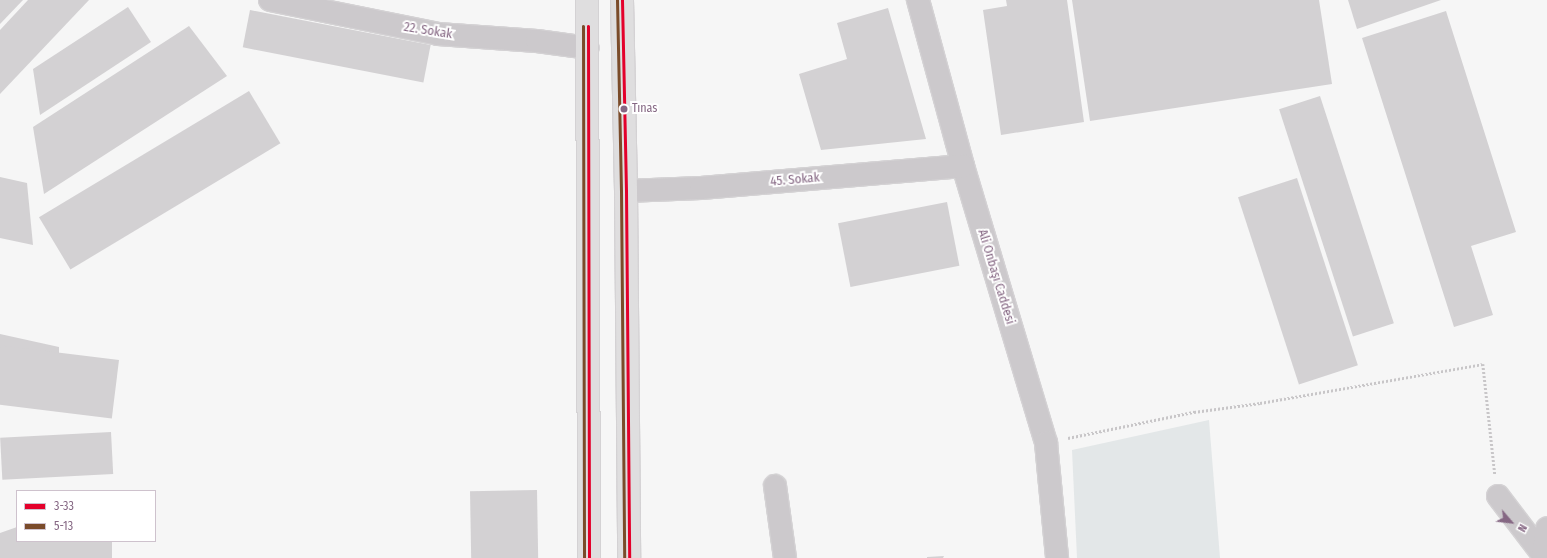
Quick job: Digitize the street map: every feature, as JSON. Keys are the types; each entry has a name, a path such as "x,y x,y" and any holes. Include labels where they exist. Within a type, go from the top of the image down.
{"main road":[{"path":"587,0 589,558"},
{"path":"622,0 626,191 629,558"}],"street":[{"name":"22. Sokak","path":"270,0 438,34 537,41 588,48"},
{"name":"Ali Onbaşı Caddesi","path":"918,0 963,166 1046,443 1057,558"},
{"name":"45. Sokak","path":"626,191 701,188 963,166"},
{"path":"775,486 785,558"},
{"path":"1498,496 1544,556"},
{"path":"1544,556 1547,528"}],"path":[{"path":"1046,443 1194,412 1260,403 1483,364 1498,496"}],"shaded area":[{"path":"1209,420 1220,558 1077,558 1072,450"}],"building":[{"path":"0,0 23,0 0,24"},
{"path":"28,0 89,0 0,94 0,30"},
{"path":"1006,0 1067,0 1084,122 1001,135 983,10 1007,6"},
{"path":"1072,0 1319,0 1332,84 1090,121"},
{"path":"1348,0 1441,0 1357,29"},
{"path":"128,7 151,42 40,115 33,69"},
{"path":"888,8 926,139 821,150 799,74 847,59 837,23"},
{"path":"250,10 431,45 423,82 243,47"},
{"path":"1446,11 1516,232 1471,246 1493,315 1454,327 1362,38"},
{"path":"189,26 227,76 44,194 33,127"},
{"path":"249,91 280,143 70,269 39,217"},
{"path":"1320,96 1394,323 1353,337 1279,109"},
{"path":"0,177 27,183 33,245 0,238"},
{"path":"1297,178 1358,365 1299,385 1238,197"},
{"path":"947,202 959,266 850,287 838,223"},
{"path":"0,334 59,347 59,354 0,356"},
{"path":"1,345 119,360 112,419 0,405"},
{"path":"111,432 113,474 2,480 0,438"},
{"path":"537,490 538,558 471,558 470,491"},
{"path":"16,527 16,542 112,542 112,558 0,558 0,533"},
{"path":"944,556 943,558 927,558 927,557"}],"transit line":[{"name":"5-13","path":"617,0 621,191 624,558"},
{"name":"3-33","path":"622,0 626,191 629,558"},
{"name":"5-13","path":"583,26 584,558"},
{"name":"3-33","path":"588,26 589,558"}],"place":[{"name":"Tınas","path":"624,109"}]}
